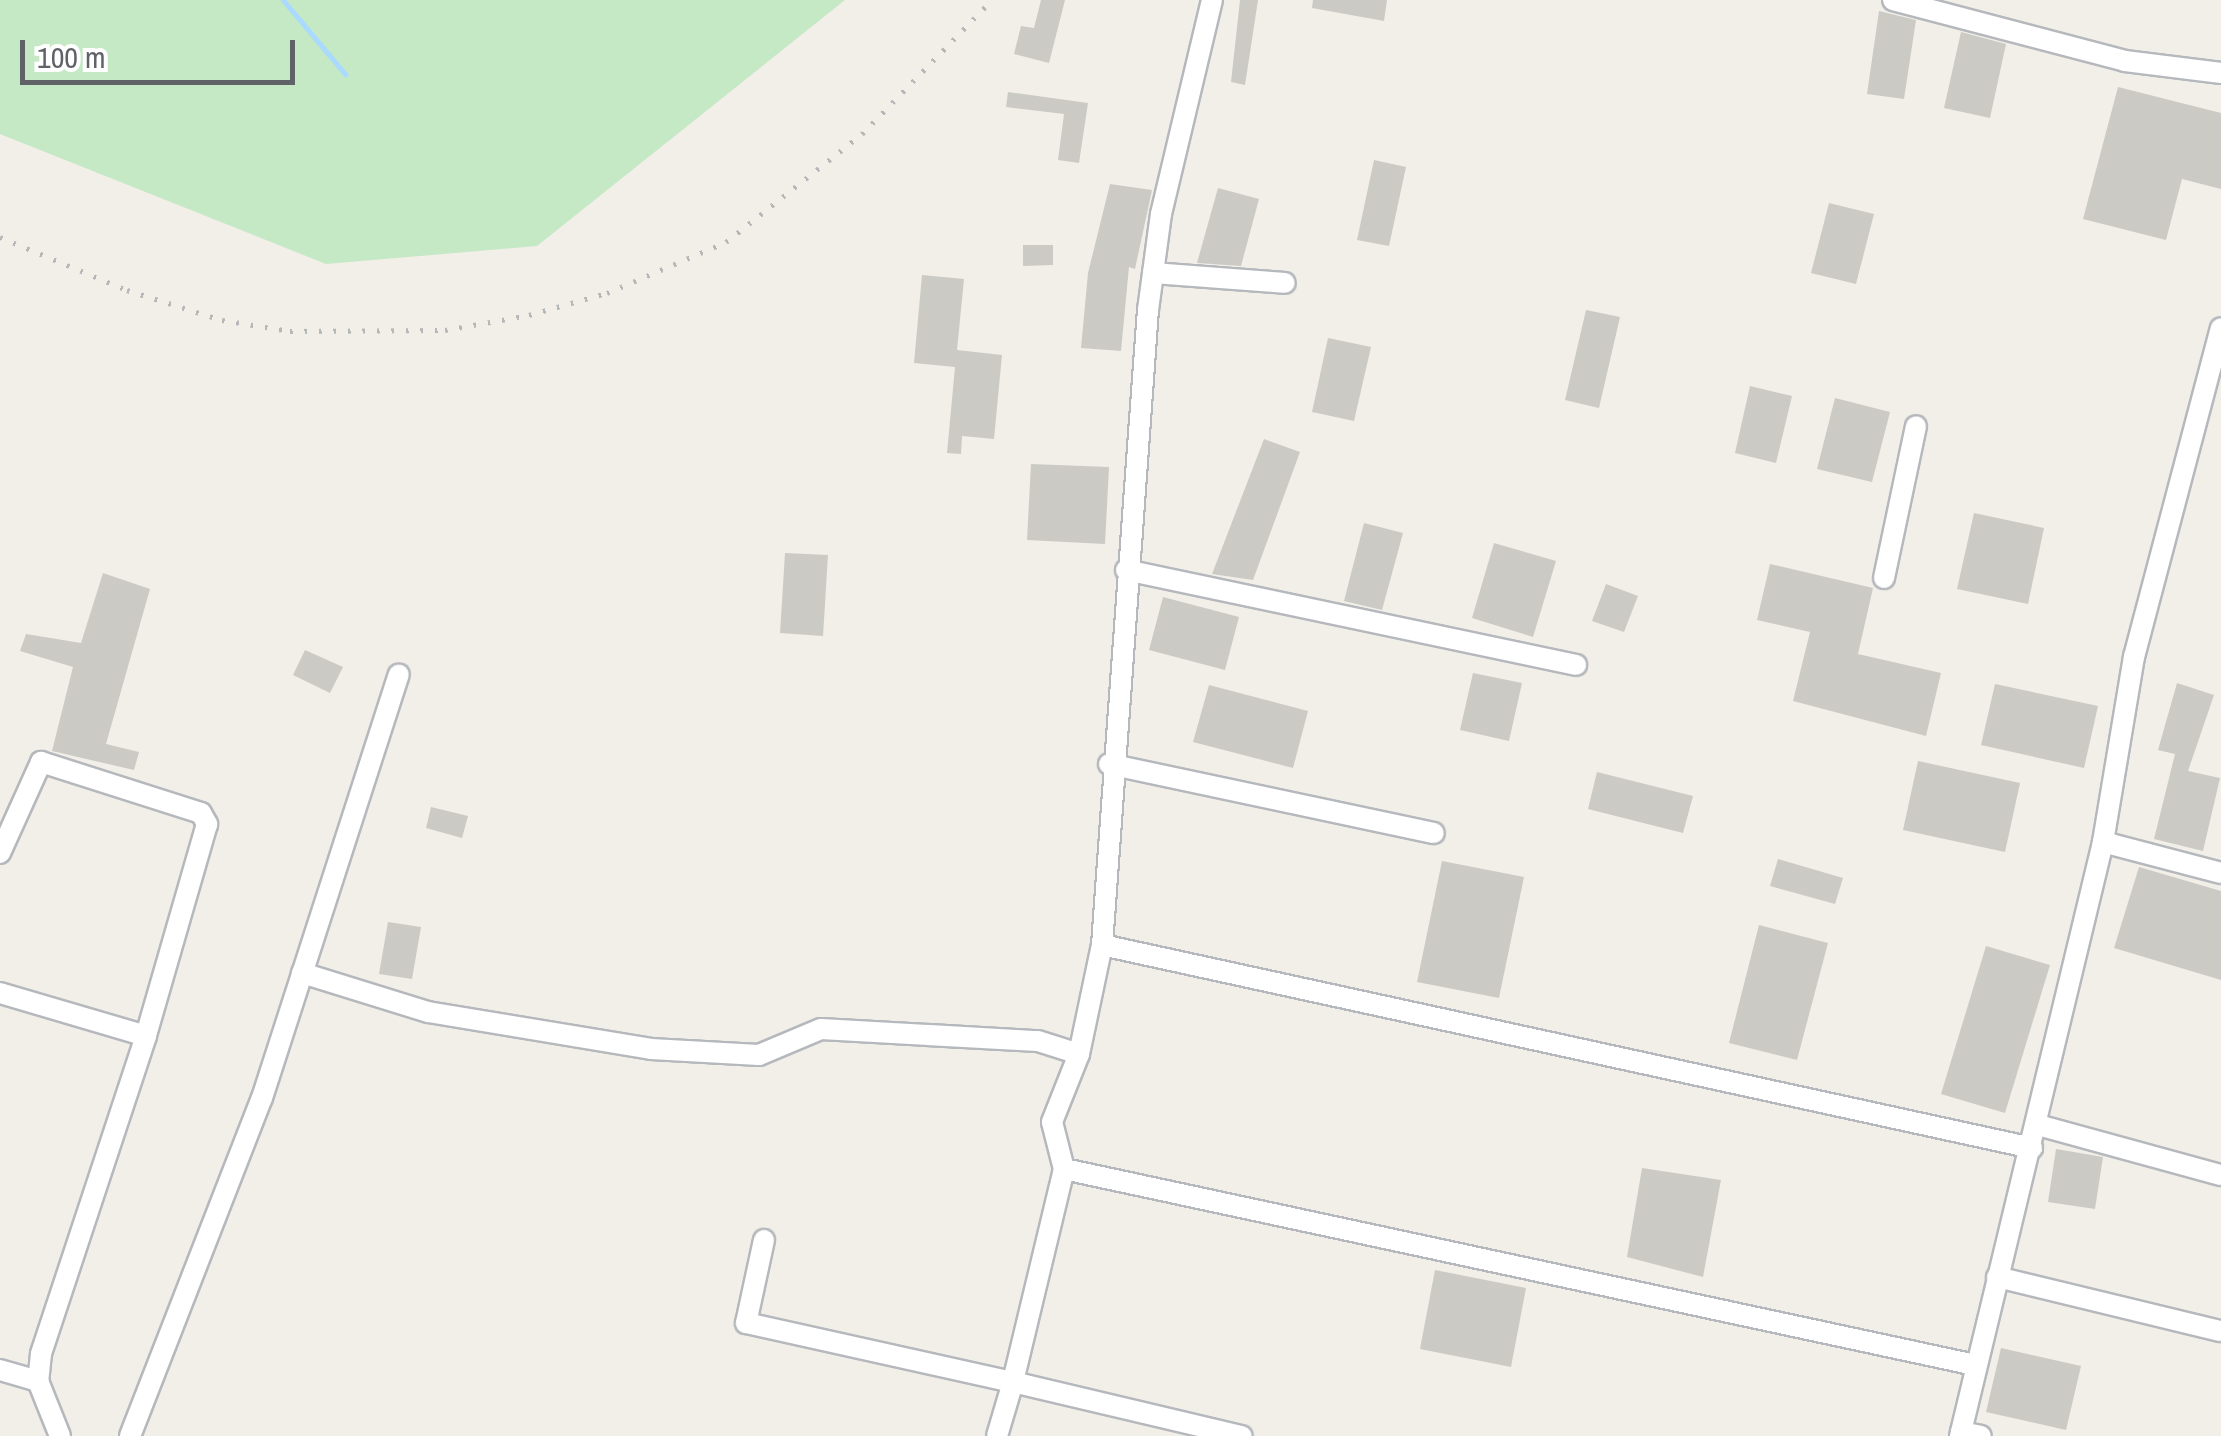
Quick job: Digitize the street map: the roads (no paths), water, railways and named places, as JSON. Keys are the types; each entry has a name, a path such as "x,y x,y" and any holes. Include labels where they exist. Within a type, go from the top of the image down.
{"street":[{"path":"997,1436 1064,1169 1052,1122 1079,1054 1102,945 1109,764 1153,273 1212,0"},
{"path":"1893,0 2125,61 2221,73"},
{"path":"1153,273 1284,283"},
{"path":"1968,1435 1975,1364 2038,1124 2103,842 2134,656 2221,328"},
{"path":"1884,578 1916,426"},
{"path":"1126,570 1576,665"},
{"path":"130,1436 302,973 398,675"},
{"path":"0,853 41,762 201,813 208,824 38,1381 60,1436"},
{"path":"1109,764 1434,833"},
{"path":"2103,842 2221,873"},
{"path":"1102,945 2032,1148"},
{"path":"302,973 428,1012 651,1049 758,1055 821,1029 944,1030 1079,1054"},
{"path":"0,992 146,1036"},
{"path":"2038,1124 2221,1175"},
{"path":"1064,1169 1975,1364"},
{"path":"764,1240 746,1323 1242,1436"},
{"path":"1997,1277 2221,1331"},
{"path":"0,1370 38,1381"}],"waterway":[{"path":"283,0 345,74"}],"railway":[{"path":"0,237 127,290 222,320 290,331 445,330 529,315 607,293 726,242 862,134 992,0"}]}
